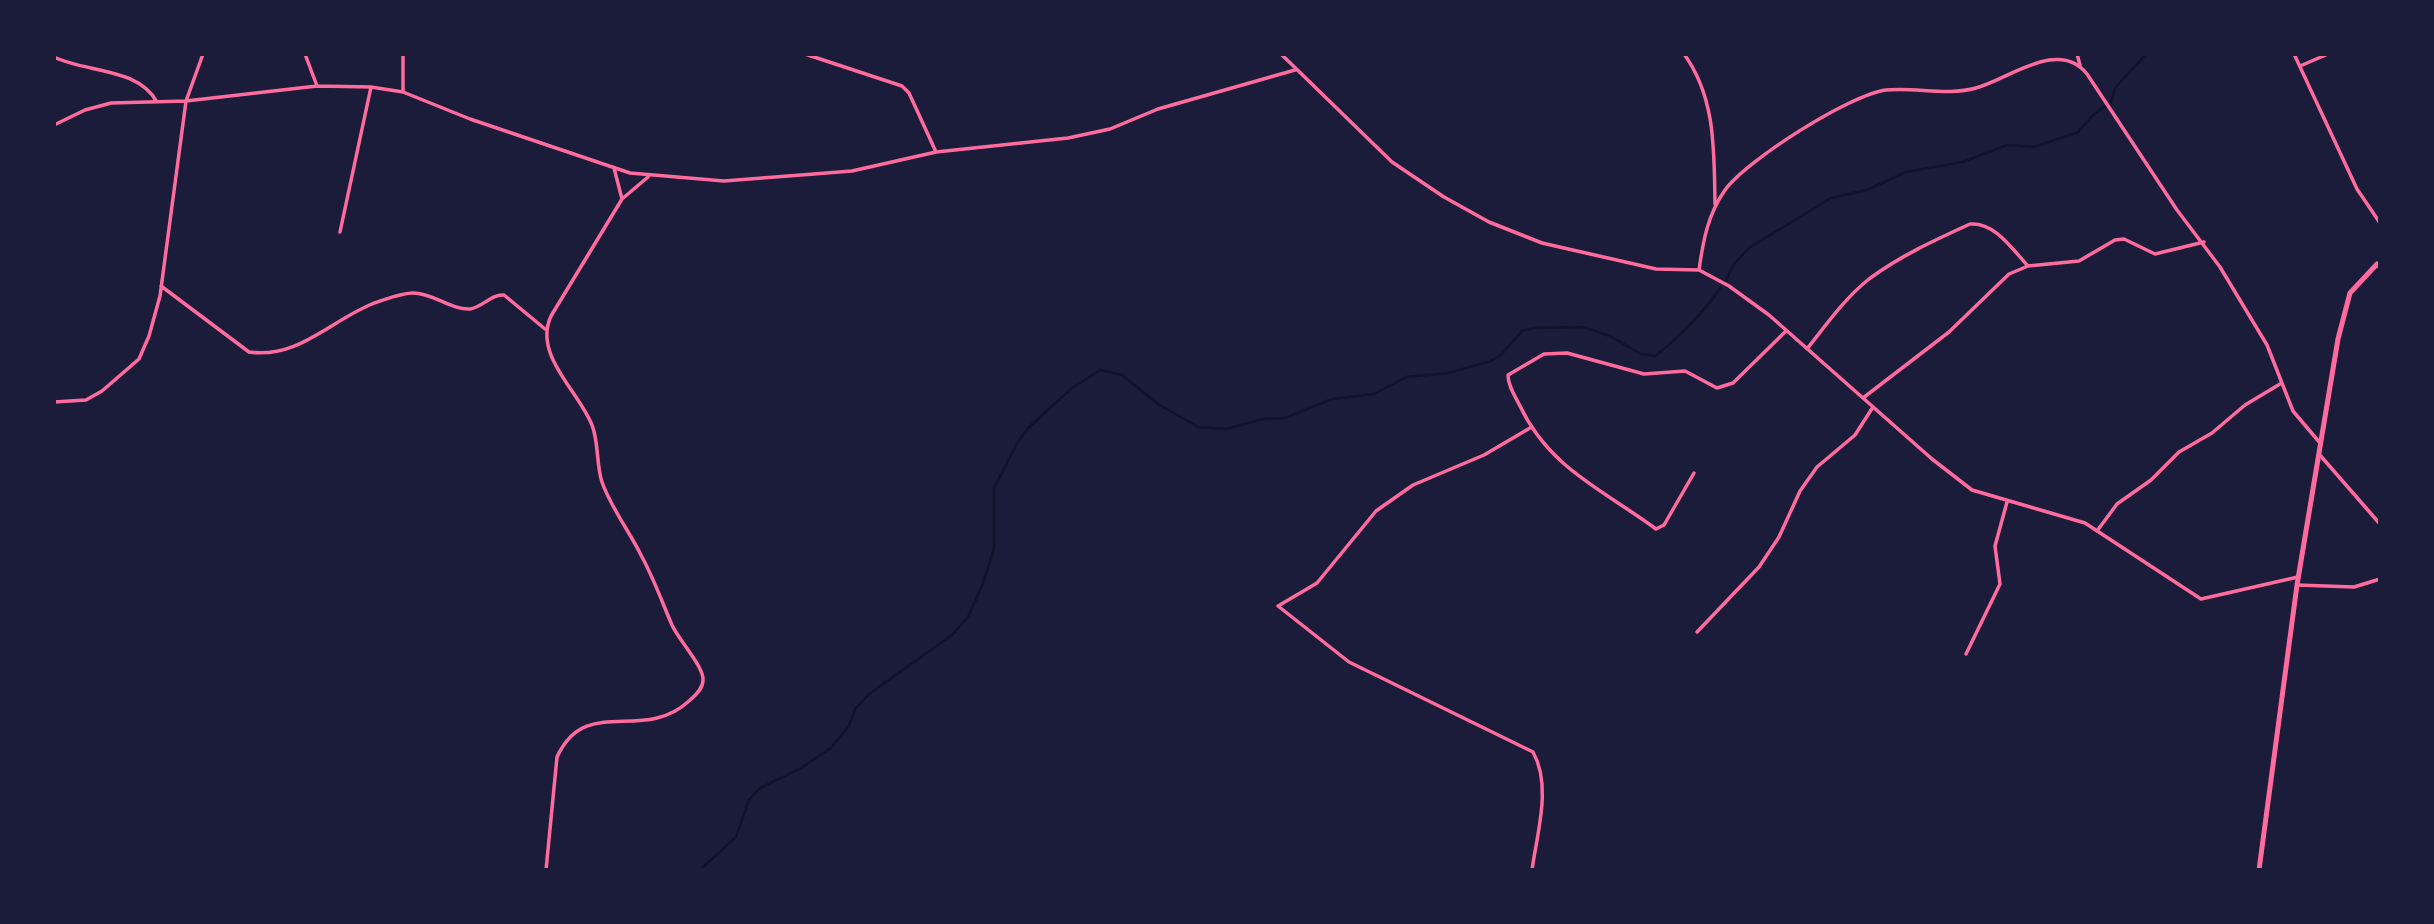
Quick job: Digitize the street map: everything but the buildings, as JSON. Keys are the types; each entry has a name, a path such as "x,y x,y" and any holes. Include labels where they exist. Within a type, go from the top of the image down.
{"street":[{"path":"54,402 86,400 119,378 139,359 149,336 161,286 186,101 203,54"},
{"path":"305,54 317,86"},
{"path":"403,54 404,92"},
{"path":"805,54 902,86 909,93 936,152"},
{"path":"1281,54 1392,162 1444,197 1489,222 1542,243 1582,253 1656,269 1699,270 1729,286 1787,330 1972,490 2007,502 2073,518 2201,599 2298,577"},
{"path":"1684,54 1700,78 1706,93 1714,150 1715,206"},
{"path":"2077,54 2080,65 2177,210 2204,242 2267,345 2280,384 2293,411 2320,443"},
{"path":"2294,54 2357,189 2380,223"},
{"path":"2300,66 2328,54"},
{"path":"1699,270 1704,236 1715,206 1741,173 1763,156 1858,100 1883,90 1977,88 2052,56 2080,65"},
{"path":"54,57 108,71 141,84 158,102"},
{"path":"54,125 85,110 111,103 186,101 317,86 371,88 404,92 459,116 614,168 650,176 724,181 852,171 936,152 1068,138 1110,129 1158,109 1295,70"},
{"path":"341,232 371,88"},
{"path":"614,168 622,199"},
{"path":"545,329 622,199 650,176"},
{"path":"1807,349 1842,306 1868,280 1914,251 1970,224 1980,223 1992,229 2028,266"},
{"path":"1863,398 1950,332 2009,274 2028,266 2079,261 2115,240 2124,239 2155,254 2204,242"},
{"path":"2259,870 2298,577 2343,309 2358,281 2379,264"},
{"path":"161,286 250,352 260,354 308,341 370,304 414,293 466,309 475,308 496,295 504,295 545,329 553,360 593,429 606,491 643,558 673,628 701,670 703,680 700,690 669,716 656,720 610,721 583,726 565,740 557,757 546,870"},
{"path":"1694,473 1664,525 1656,529 1577,477 1530,428 1508,376 1513,370 1544,354 1577,355 1644,374 1685,371 1717,388 1724,387 1733,383 1759,360 1787,330"},
{"path":"2097,531 2117,504 2151,480 2179,452 2212,433 2245,405 2280,384"},
{"path":"1697,632 1759,566 1779,537 1800,491 1817,467 1855,435 1873,407"},
{"path":"1530,428 1484,456 1404,492 1376,511 1317,583 1278,606 1349,662 1533,752 1539,763 1542,784 1532,870"},
{"path":"2318,452 2380,524"},
{"path":"1966,654 2000,584 1995,546 2007,502"},
{"path":"2297,586 2354,587 2380,579"}],"waterway":[{"path":"1726,280 1734,264 1749,248 1831,198 1867,190 1906,172 1963,162 2007,145 2034,147 2078,132 2094,114 2111,102 2115,88 2146,54"},
{"path":"700,870 736,837 749,800 760,788 801,768 831,748 849,726 855,709 869,694 952,635 968,617 994,549 994,488 1016,445 1028,428 1072,388 1100,370 1122,375 1158,404 1198,427 1226,429 1263,419 1285,418 1332,399 1374,394 1406,377 1448,373 1491,361 1501,355 1522,331 1534,328 1583,327 1610,336 1641,354 1655,356 1690,324 1720,288"}]}
